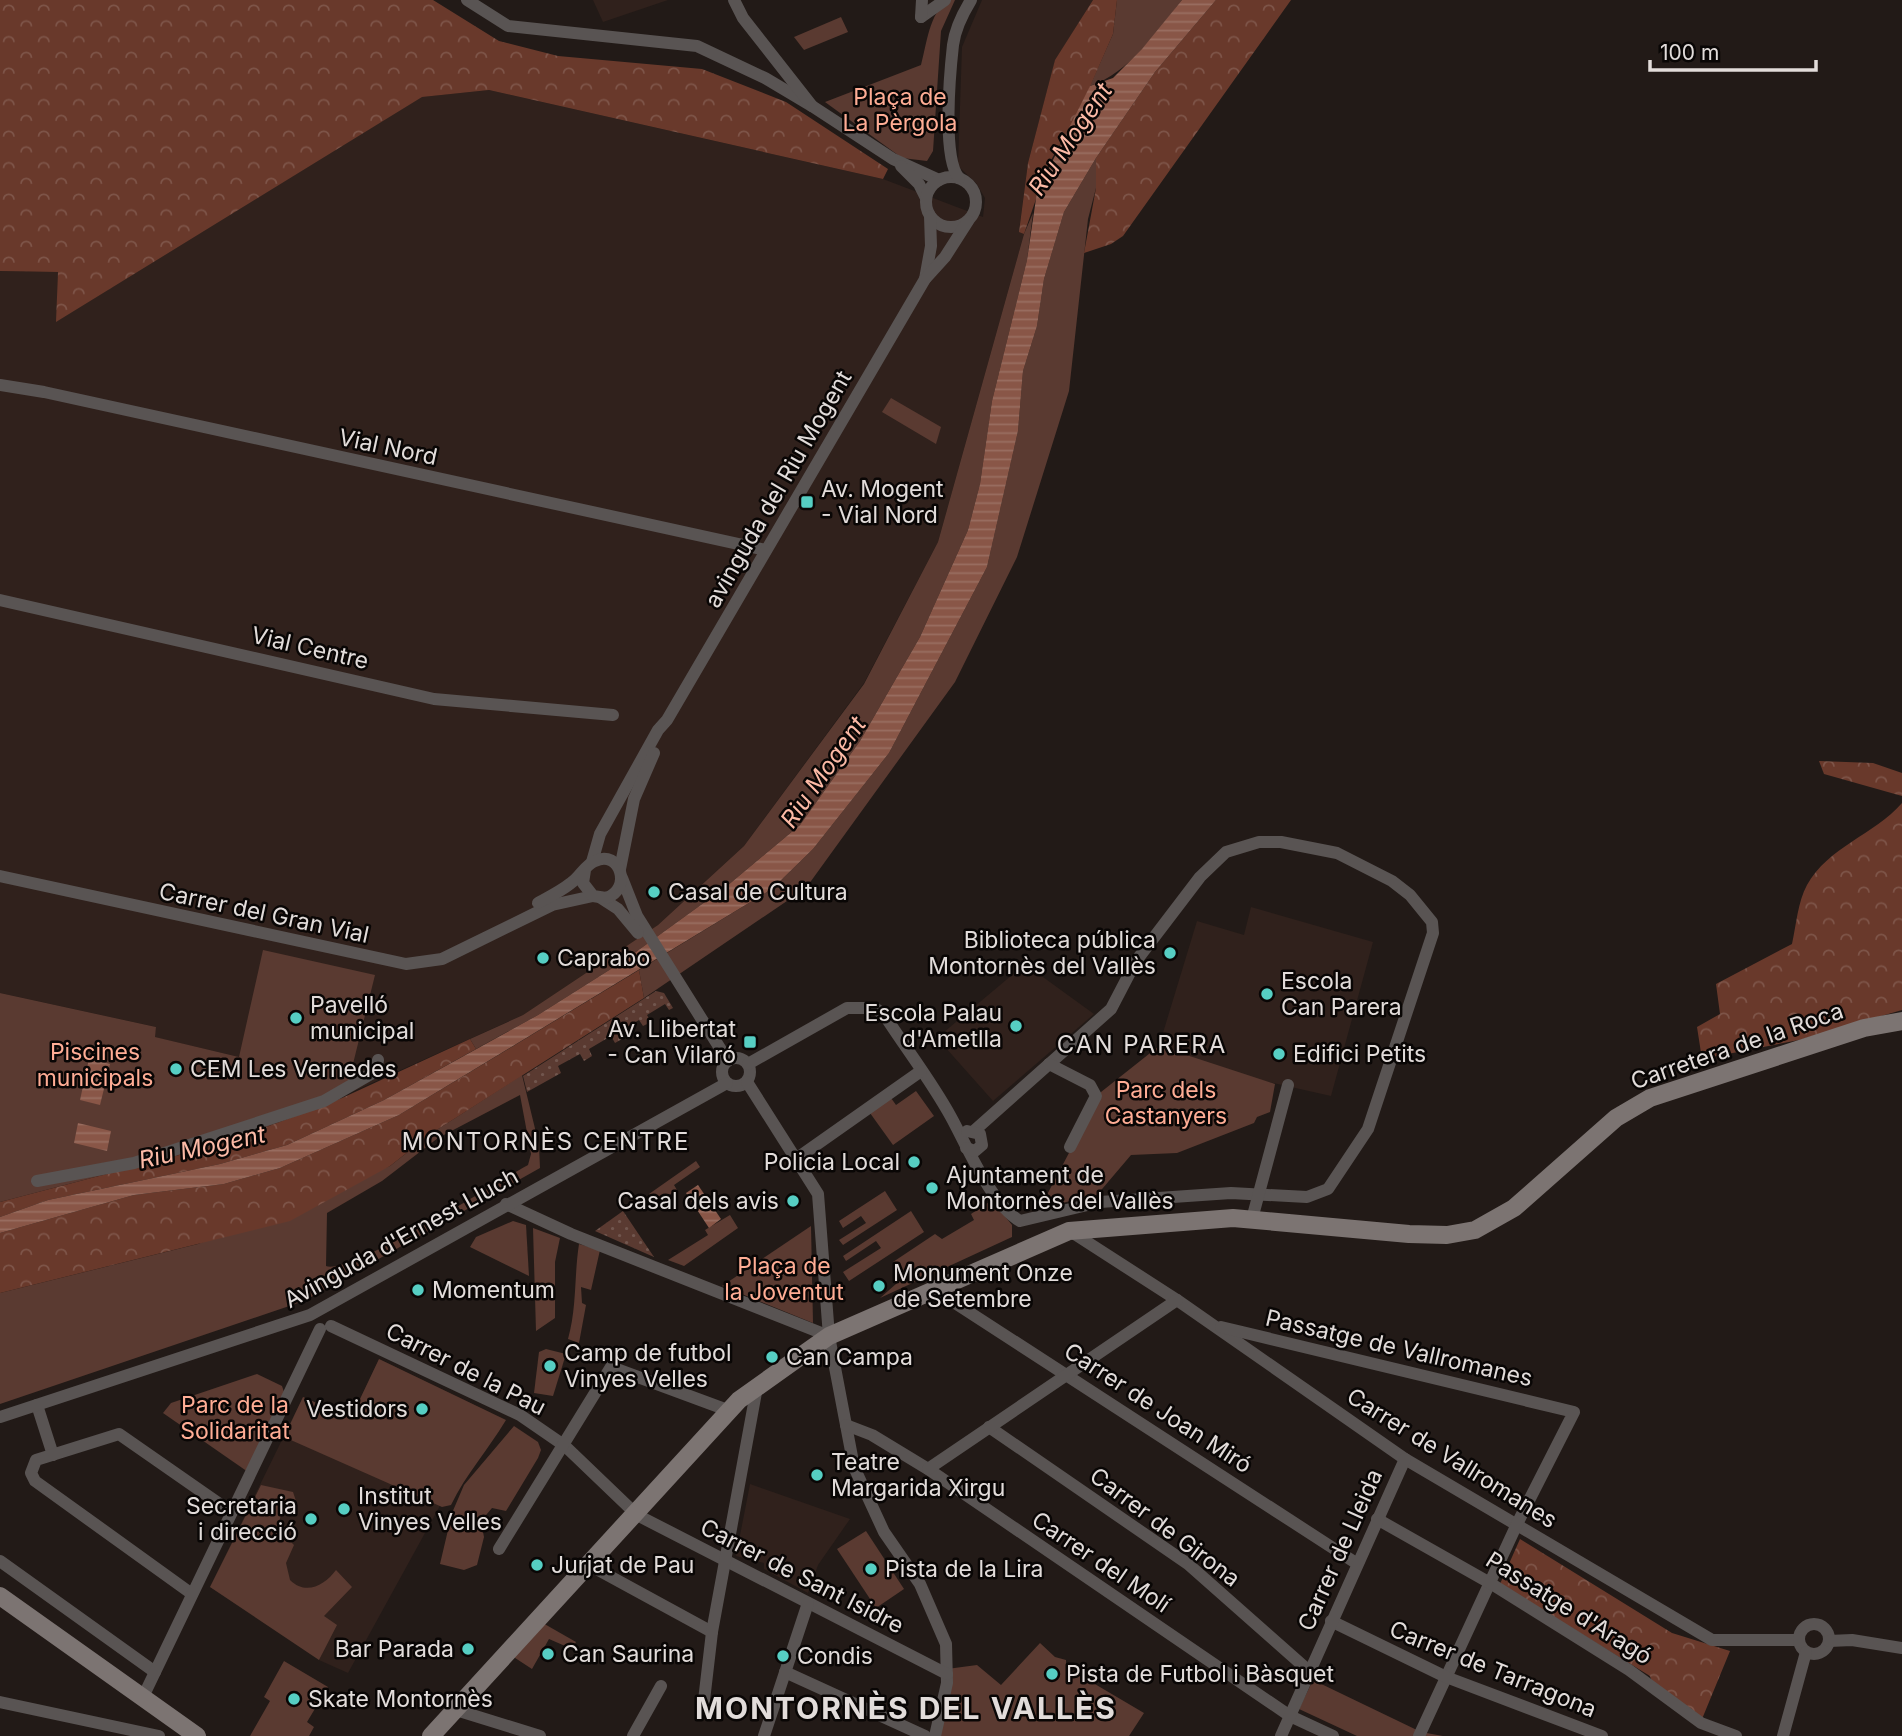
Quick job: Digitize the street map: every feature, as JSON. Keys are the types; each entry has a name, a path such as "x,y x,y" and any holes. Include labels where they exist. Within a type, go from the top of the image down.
{"street":[{"path":"467,0 508,26 697,46 765,78 893,159 940,179 959,178"},
{"path":"734,0 743,18 812,106"},
{"path":"922,0 921,17 945,0"},
{"path":"926,198 932,186 940,179 949,143 953,43 971,0"},
{"path":"893,159 919,184 930,216 948,227 968,220 974,213 976,199 971,186 959,178 953,167 949,143"},
{"name":"avinguda del Riu Mogent","path":"925,279 931,246 930,216"},
{"name":"avinguda del Riu Mogent","path":"621,873 625,836 634,799 667,720 925,279 951,249 968,220"},
{"name":"Vial Nord","path":"0,385 44,392 766,550"},
{"name":"Vial Centre","path":"0,600 434,699 613,716"},
{"name":"avinguda del Riu Mogent","path":"588,866 602,829 658,730 667,720"},
{"path":"602,829 610,824 621,824 625,836"},
{"path":"748,1064 847,1008 875,1008 885,1016 950,1116 968,1137 979,1166 1010,1215 1020,1220 1100,1202 1231,1193 1307,1197 1328,1189 1368,1129 1433,933 1432,922 1425,910 1392,881 1337,853 1281,842 1259,842 1226,852 1200,877 1136,961 1111,1009 968,1137"},
{"path":"633,919 597,897 583,883 588,866 605,859 621,873 633,919 664,972 674,979 728,1061"},
{"name":"Carrer del Gran Vial","path":"513,922 573,882 588,866"},
{"path":"597,897 616,893 621,873"},
{"name":"Carrer del Gran Vial","path":"0,876 406,964 442,959 552,905 597,897"},
{"name":"Carretera de la Roca","path":"1252,1219 1409,1234 1462,1234 1487,1225 1514,1208 1616,1118 1650,1098 1864,1028 1902,1020"},
{"path":"736,1058 748,1064 751,1073 747,1082 737,1087 727,1083 722,1072 728,1061 736,1058"},
{"path":"37,1181 134,1163 324,1101 376,1071 377,1060"},
{"path":"1049,1064 1090,1085 1096,1096 1070,1147"},
{"path":"796,1159 921,1071"},
{"path":"747,1082 818,1194 829,1336 854,1467 884,1532 920,1584 939,1622 946,1644 947,1674 935,1736"},
{"name":"Avinguda d'Ernest Lluch","path":"0,1417 328,1307 506,1204 727,1083"},
{"path":"432,1736 504,1655 638,1515 730,1411 757,1387 829,1336 1069,1231 1132,1224 1252,1219 1256,1195 1288,1086"},
{"path":"506,1204 571,1234 829,1336"},
{"name":"Carrer de Vallromanes","path":"1069,1231 1177,1300 1405,1459 1712,1640 1799,1640"},
{"name":"Carrer de Joan Miró","path":"935,1290 1356,1563"},
{"path":"928,1469 1177,1300"},
{"path":"143,1696 231,1512 326,1328 334,1320 328,1307"},
{"path":"310,1315 326,1328"},
{"name":"Passatge de Vallromanes","path":"1214,1326 1573,1412 1517,1524"},
{"name":"Carrer de la Pau","path":"326,1328 520,1415 565,1447 638,1515"},
{"path":"499,1549 565,1447 611,1367 730,1411"},
{"path":"703,1709 712,1632 757,1387"},
{"path":"37,1405 53,1455"},
{"name":"Carrer del Molí","path":"846,1425 872,1434 928,1469 1290,1716 1333,1736"},
{"name":"Carrer de Girona","path":"989,1427 1188,1564 1309,1671"},
{"path":"192,1594 35,1481 31,1473 36,1460 119,1434 231,1512"},
{"name":"Carrer de Lleida","path":"1281,1736 1356,1563 1405,1459"},
{"name":"Carrer de Sant Isidre","path":"638,1515 947,1674"},
{"name":"Passatge d'Aragó","path":"1377,1519 1490,1583 1648,1682 1701,1723 1736,1736"},
{"path":"1419,1736 1517,1524"},
{"path":"0,1561 155,1672"},
{"path":"591,1566 712,1632"},
{"path":"0,1596 197,1736"},
{"path":"764,1736 808,1603"},
{"name":"Carrer de Tarragona","path":"1331,1621 1446,1677 1602,1736"},
{"path":"1783,1736 1806,1652 1799,1640 1805,1627 1814,1624 1827,1631 1829,1641 1821,1653 1806,1652"},
{"path":"1829,1641 1852,1640 1902,1648"},
{"path":"785,1672 925,1736"},
{"path":"633,1736 661,1686"},
{"path":"0,1702 159,1736"},
{"path":"456,1710 525,1734 540,1736"}],"shaded area":[{"path":"593,0 668,0 603,22"},
{"path":"982,0 1093,0 1055,61 1028,163 1019,231 1024,234 938,542 864,683 744,846 658,925 523,1015 321,1106 239,1057 154,1037 156,1027 0,993 0,271 58,272 57,321 421,97 489,90 883,179 983,217 985,198 976,183 958,166 962,47"},
{"name":"Escola Can Parera","path":"1251,907 1373,942 1331,1096 1251,1078 1159,1046 1197,921 1244,935"},
{"name":"Escola Palau d'Ametlla","path":"1025,964 1094,1014 993,1101 937,1038"},
{"name":"Institut Vinyes Velles","path":"379,1359 491,1413 348,1673 319,1660 322,1654 210,1587 303,1397 351,1418"},
{"path":"750,1484 850,1519 818,1565 808,1593 764,1569 764,1563 736,1556"}],"green space":[{"path":"0,0 433,0 499,41 558,56 702,69 786,102 888,169 883,179 489,90 422,97 56,322 58,272 0,271"},
{"name":"Plaça de La Pèrgola","path":"948,0 955,0 941,31 933,151 927,161 902,158 825,102 921,65 933,21"},
{"path":"1093,0 1117,0 1113,34 1079,112 1047,167 1024,234 1019,232 1028,163 1055,60"},
{"path":"1117,0 1182,0 1130,61 1104,80 1090,86 1113,34"},
{"path":"1216,0 1291,0 1123,236 1111,244 1084,253 1096,188 1096,158 1155,72"},
{"path":"841,17 848,32 804,50 794,37"},
{"path":"1096,158 1096,188 1088,219 1069,391 1017,557 955,682 806,888 644,998 639,970 772,889 813,849 889,753 987,567 1018,431 1023,371 1037,326 1044,279 1064,212"},
{"path":"1033,213 1027,260 992,401 980,484 968,530 920,637 860,741 800,825 727,886 622,962 538,1015 476,1049 470,1039 523,1015 658,925 744,846 864,684 938,542 1024,234"},
{"path":"891,398 941,427 936,444 882,412"},
{"path":"1819,761 1873,763 1902,773 1902,796 1824,774"},
{"path":"1902,803 1902,1010 1799,1040 1702,1059 1697,1027 1720,1014 1716,984 1792,944 1801,898 1816,872"},
{"name":"CEM Les Vernedes","path":"263,950 375,975 349,1080 321,1106 225,1143 0,1202 0,993 156,1027 155,1037 239,1057"},
{"path":"639,970 644,998 432,1133 390,1166 290,1221 0,1293 0,1233 134,1195 224,1184 280,1168 399,1115"},
{"path":"656,991 664,993 673,1008 669,1010 665,1004 647,1015 651,1022 643,1026 639,1020 625,1028 629,1035 615,1043 611,1036 589,1049 592,1056 584,1061 580,1054 558,1066 561,1073 527,1092 523,1076"},
{"path":"470,1039 476,1049 384,1100 287,1145 220,1164 48,1200 0,1217 0,1202 225,1143 342,1098"},
{"name":"Parc dels Castanyers","path":"1159,1046 1275,1084 1270,1112 1257,1117 1254,1123 1177,1153 1131,1155 1097,1195 1040,1208 1101,1092"},
{"path":"522,1075 539,1145 540,1168 304,1301 0,1404 0,1293 198,1244 390,1166 432,1133","holes":["520,1095 531,1154 528,1165 392,1243 363,1257 340,1265 326,1266 327,1213 382,1181 438,1138"]},
{"path":"916,1091 934,1116 893,1145 870,1113 891,1098 896,1105"},
{"path":"696,1161 700,1167 674,1185 677,1190 656,1203 649,1194"},
{"path":"885,1191 897,1210 843,1245 839,1240 866,1223 861,1216 843,1228 839,1221"},
{"path":"992,1200 1012,1225 1012,1237 880,1298 904,1277 893,1262 935,1234 942,1239 974,1220 971,1214"},
{"path":"623,1211 654,1257 595,1231"},
{"path":"911,1211 924,1232 849,1281 843,1272 881,1248 876,1241 846,1261 843,1256"},
{"path":"730,1215 738,1228 684,1266 668,1260 708,1235 705,1230"},
{"path":"513,1221 526,1225 529,1276 470,1247 476,1237"},
{"name":"Plaça de la Joventut","path":"811,1226 813,1323 722,1286"},
{"path":"533,1228 560,1238 555,1262 555,1318 536,1331"},
{"path":"579,1244 600,1250 591,1290 581,1287 582,1303 586,1305 579,1343 568,1339 573,1315"},
{"name":"Camp de futbol Vinyes Velles","path":"546,1349 566,1354 553,1396 534,1393 539,1352"},
{"path":"379,1359 506,1420 451,1505 442,1507 284,1437 303,1397 351,1418"},
{"name":"Parc de la Solidaritat","path":"257,1374 282,1386 285,1395 248,1472 163,1413 171,1403"},
{"path":"514,1426 538,1442 541,1450 538,1458 506,1511 492,1508 481,1521 484,1537 477,1565 464,1570 440,1564 452,1513 464,1485"},
{"path":"261,1485 293,1492 296,1501 283,1510 279,1523 282,1534 294,1545 286,1563 290,1580 302,1587 315,1587 336,1570 352,1587 324,1616 337,1625 319,1660 210,1587"},
{"name":"Pista de la Lira","path":"866,1531 904,1589 876,1608 837,1549"},
{"path":"1520,1539 1672,1633 1730,1651 1702,1719 1653,1685 1650,1676 1500,1584"},
{"path":"541,1622 576,1642 572,1649 549,1639 532,1669 509,1654"},
{"path":"1040,1643 1055,1657 1066,1660 1066,1667 1144,1713 1129,1736 935,1736 947,1669 977,1665 1001,1685"},
{"name":"Skate Montornès","path":"284,1661 328,1687 307,1722 314,1727 309,1736 250,1736 270,1701 264,1697"},
{"path":"1313,1680 1421,1732 1443,1736 1357,1736 1299,1709"}],"water":[{"name":"Riu Mogent","path":"1182,0 1216,0 1155,72 1096,158 1064,212 1044,279 1037,326 1023,371 1018,431 987,567 889,753 813,849 772,889 399,1115 280,1168 224,1184 134,1195 0,1233 0,1217 48,1200 220,1164 287,1145 384,1100 538,1015 622,962 727,886 800,825 860,741 920,637 968,530 980,484 992,401 1027,260 1037,192 1090,86 1113,78 1142,49"},
{"path":"89,1059 110,1064 100,1105 80,1100"},
{"path":"78,1123 111,1131 107,1151 74,1143"},
{"path":"698,1185 721,1219 709,1228 686,1193"}],"place":[{"name":"Av. Mogent - Vial Nord","path":"807,502"},
{"name":"Casal de Cultura","path":"654,892"},
{"name":"Biblioteca pública Montornès del Vallès","path":"1170,953"},
{"name":"Caprabo","path":"543,958"},
{"name":"Escola Can Parera","path":"1267,994"},
{"name":"Pavelló municipal","path":"296,1018"},
{"name":"Escola Palau d'Ametlla","path":"1016,1026"},
{"name":"Av. Llibertat - Can Vilaró","path":"750,1042"},
{"name":"Edifici Petits","path":"1279,1054"},
{"name":"CEM Les Vernedes","path":"176,1069"},
{"name":"Policia Local","path":"914,1162"},
{"name":"Ajuntament de Montornès del Vallès","path":"932,1188"},
{"name":"Casal dels avis","path":"793,1201"},
{"name":"Monument Onze de Setembre","path":"879,1286"},
{"name":"Momentum","path":"418,1290"},
{"name":"Can Campa","path":"772,1357"},
{"name":"Camp de futbol Vinyes Velles","path":"550,1366"},
{"name":"Vestidors","path":"422,1409"},
{"name":"Teatre Margarida Xirgu","path":"817,1475"},
{"name":"Institut Vinyes Velles","path":"344,1509"},
{"name":"Secretaria i direcció","path":"311,1519"},
{"name":"Jurjat de Pau","path":"537,1565"},
{"name":"Pista de la Lira","path":"871,1569"},
{"name":"Bar Parada","path":"468,1649"},
{"name":"Can Saurina","path":"548,1654"},
{"name":"Condis","path":"783,1656"},
{"name":"Pista de Futbol i Bàsquet","path":"1052,1674"},
{"name":"Skate Montornès","path":"294,1699"}],"district":[{"name":"CAN PARERA","path":"1142,1044"},
{"name":"MONTORNÈS CENTRE","path":"546,1141"},
{"name":"MONTORNÈS DEL VALLÈS","path":"906,1708"}],"park label":[{"name":"Piscines municipals","path":"95,1065"}]}
